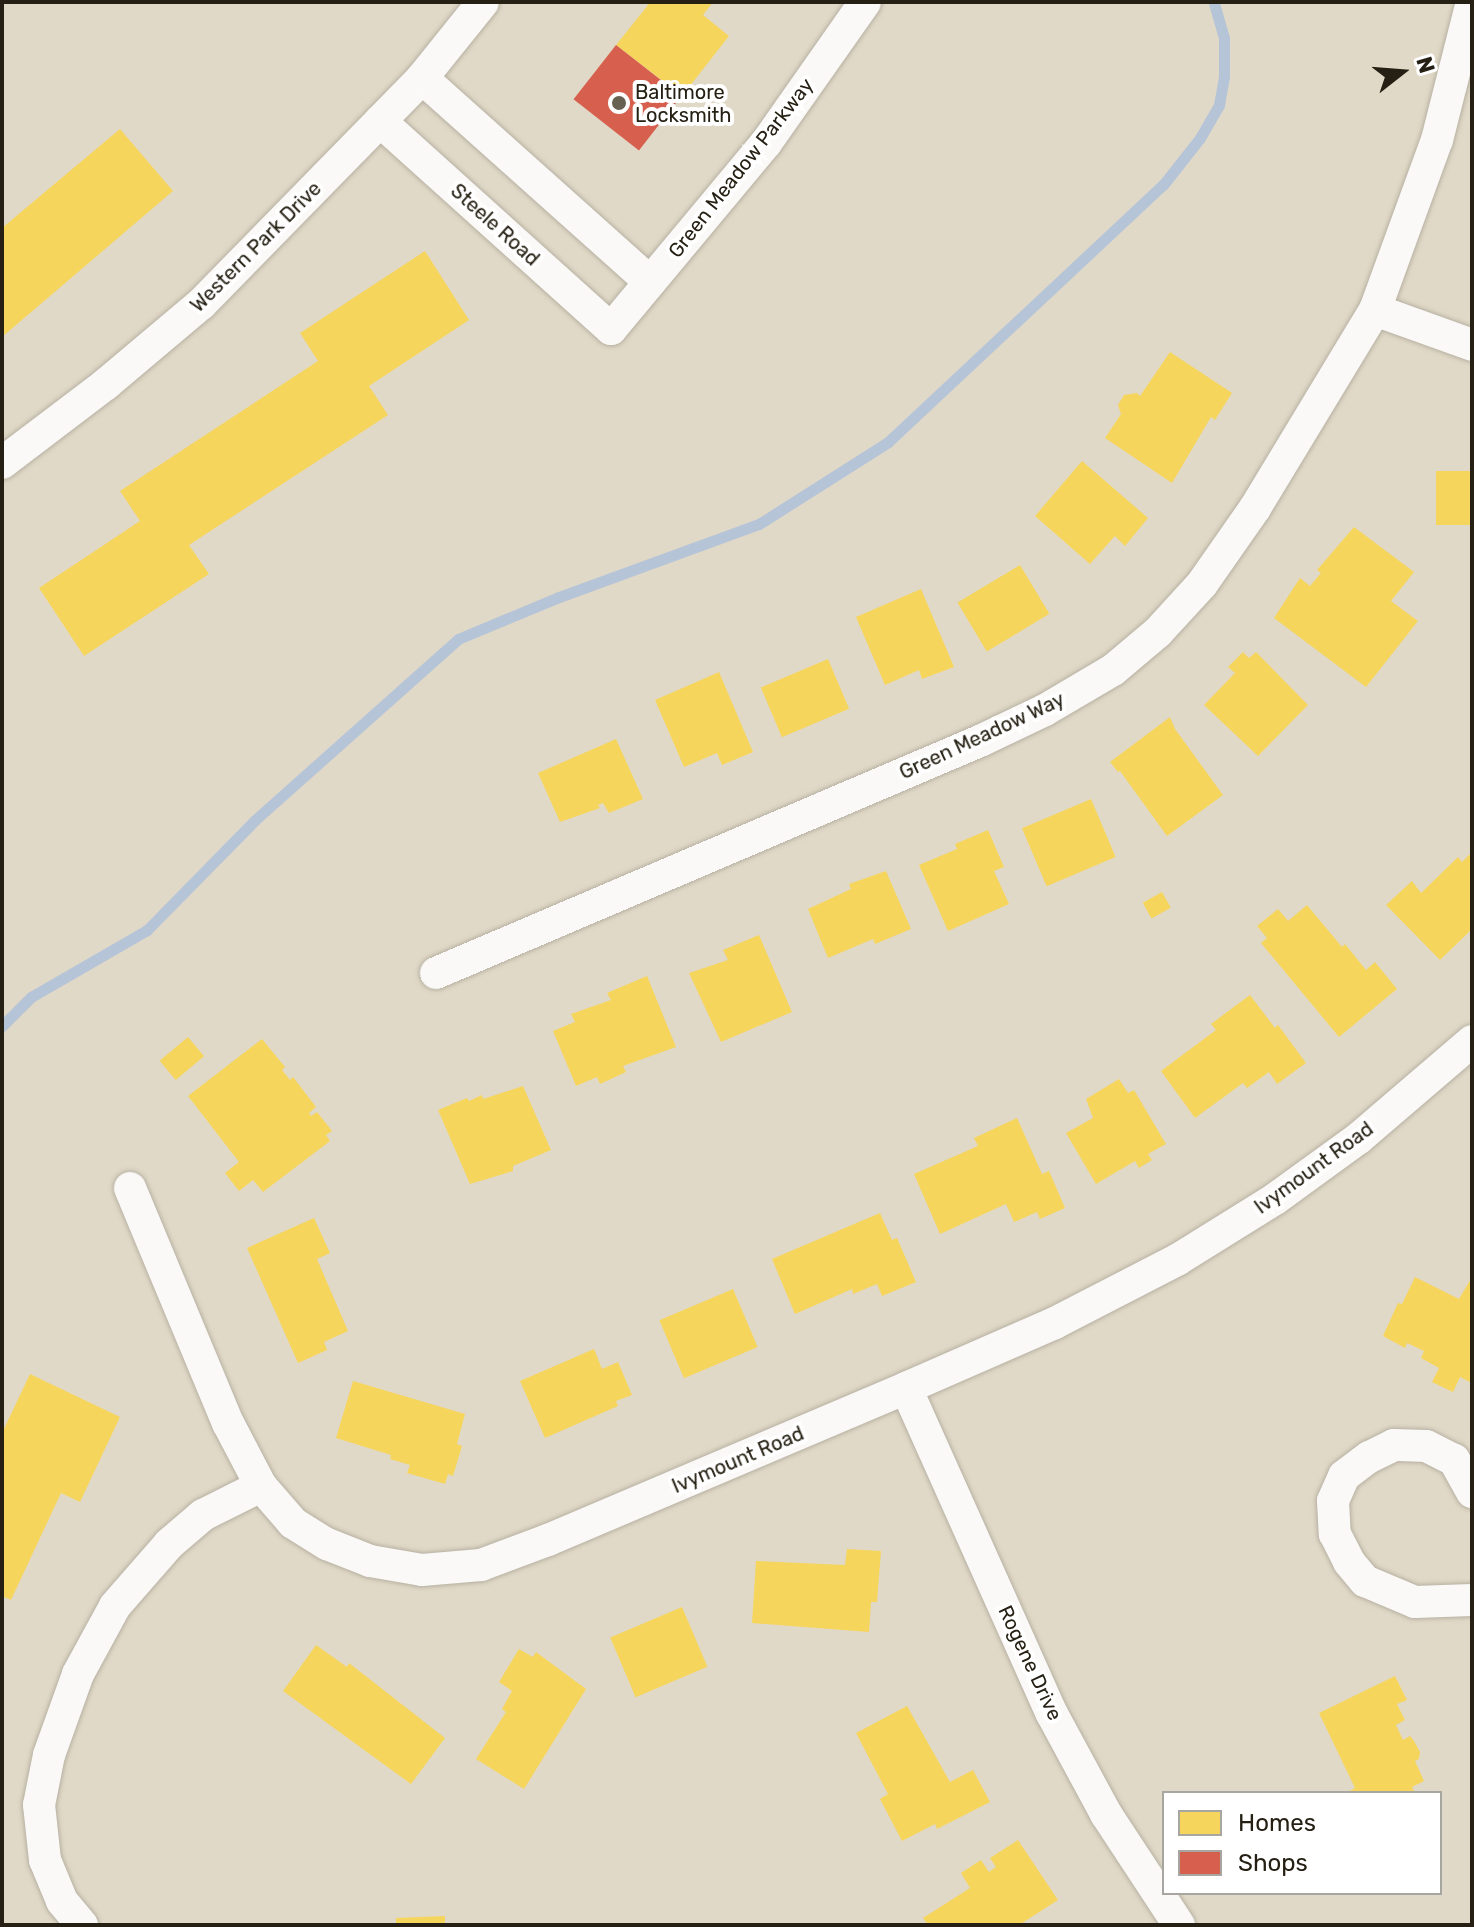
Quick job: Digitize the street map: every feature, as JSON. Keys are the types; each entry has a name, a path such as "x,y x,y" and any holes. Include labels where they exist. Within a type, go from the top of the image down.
{"street":[{"name":"Western Park Drive","path":"2,463 106,384 201,304 422,78 483,2"},
{"name":"Green Meadow Parkway","path":"611,329 766,143 865,2"},
{"path":"1472,2 1437,140 1375,310 1472,345"},
{"path":"422,78 650,282"},
{"name":"Steele Road","path":"380,121 611,329"},
{"name":"Green Meadow Way","path":"436,973 980,741 1045,710 1113,670 1158,632 1202,584 1255,508 1375,310"},
{"name":"Ivymount Road","path":"130,1188 228,1423 261,1486 293,1523 327,1544 370,1561 422,1570 481,1565 548,1540 1055,1323 1177,1260 1275,1199 1359,1138 1472,1041"},
{"name":"Rogene Drive","path":"906,1388 1052,1714 1106,1814 1179,1925"},
{"path":"1472,1492 1454,1460 1426,1446 1394,1445 1369,1457 1344,1476 1333,1501 1335,1534 1349,1562 1365,1581 1415,1602 1472,1600"},
{"path":"82,1925 62,1901 45,1860 39,1805 49,1755 78,1674 115,1606 169,1544 203,1515 261,1486"}],"building: Homes":[{"path":"645,2 713,2 703,15 729,36 682,96 616,45 648,5"},
{"path":"120,129 173,191 2,337 2,228"},
{"path":"425,251 469,320 369,386 388,415 189,545 209,574 84,656 39,588 140,521 120,491 318,361 300,333"},
{"path":"1170,352 1232,393 1215,420 1211,417 1172,483 1105,438 1121,414 1118,405 1124,395 1137,393 1140,396"},
{"path":"1082,461 1148,518 1125,546 1115,536 1090,564 1035,516"},
{"path":"1436,471 1472,471 1472,525 1436,525"},
{"path":"1354,527 1414,572 1391,601 1418,621 1366,687 1274,618 1300,578 1310,586 1321,573 1317,570"},
{"path":"1020,565 1049,614 987,651 957,603"},
{"path":"921,589 954,667 922,679 919,670 885,685 856,617"},
{"path":"1243,652 1249,658 1256,652 1308,705 1258,756 1204,705 1235,673 1228,667"},
{"path":"828,659 849,709 782,737 761,688"},
{"path":"719,672 753,752 722,765 717,753 684,767 655,700"},
{"path":"1170,717 1175,729 1223,795 1167,836 1120,771 1110,762"},
{"path":"616,739 643,799 609,813 603,803 598,805 600,808 560,822 538,773"},
{"path":"1091,799 1116,857 1047,886 1022,828"},
{"path":"988,830 1004,867 994,871 1009,904 948,931 919,865 957,849 955,844"},
{"path":"1472,852 1472,929 1440,960 1386,905 1412,881 1421,893 1458,857 1462,862"},
{"path":"886,871 911,929 875,944 873,939 828,958 808,909 851,889 849,884"},
{"path":"1162,892 1171,908 1151,918 1143,903"},
{"path":"1307,905 1366,970 1375,962 1397,989 1339,1037 1261,943 1267,938 1257,926 1278,909 1288,921"},
{"path":"759,935 792,1012 721,1042 689,973 728,960 723,950"},
{"path":"647,976 676,1047 623,1066 626,1072 600,1084 597,1077 576,1086 553,1031 575,1022 571,1014 611,1000 607,993"},
{"path":"1250,995 1275,1028 1278,1025 1306,1063 1277,1084 1269,1072 1247,1088 1243,1083 1195,1118 1161,1071 1216,1030 1211,1024"},
{"path":"188,1037 204,1056 176,1080 160,1061"},
{"path":"262,1039 285,1067 282,1070 290,1080 293,1077 316,1107 309,1113 311,1116 317,1112 332,1131 326,1135 330,1141 263,1192 253,1180 239,1191 225,1173 239,1162 188,1096"},
{"path":"1119,1079 1128,1093 1134,1090 1166,1144 1148,1154 1152,1160 1139,1168 1135,1161 1096,1184 1066,1133 1093,1118 1086,1099"},
{"path":"523,1086 551,1150 513,1166 513,1171 470,1184 438,1110 467,1098 469,1101 482,1095 483,1099"},
{"path":"1017,1118 1042,1174 1049,1171 1065,1208 1040,1219 1037,1212 1014,1222 1006,1204 940,1234 914,1174 978,1146 974,1138"},
{"path":"880,1213 892,1240 897,1238 916,1282 882,1296 877,1284 853,1294 852,1289 795,1314 772,1259"},
{"path":"314,1218 330,1253 317,1259 348,1331 324,1342 327,1350 298,1363 247,1248"},
{"path":"1415,1277 1459,1299 1472,1277 1472,1383 1460,1377 1453,1392 1432,1382 1439,1368 1421,1358 1424,1351 1407,1343 1405,1348 1383,1336 1398,1303 1402,1304"},
{"path":"733,1289 758,1347 684,1378 659,1320"},
{"path":"594,1349 602,1369 618,1362 632,1395 616,1401 618,1406 545,1438 520,1381"},
{"path":"30,1374 120,1417 80,1502 61,1493 11,1600 2,1596 2,1433"},
{"path":"353,1381 465,1414 457,1444 462,1446 453,1476 448,1474 445,1484 407,1473 410,1465 390,1459 391,1455 336,1438"},
{"path":"847,1549 881,1551 877,1602 871,1602 869,1632 752,1623 756,1561 845,1565"},
{"path":"682,1607 707,1667 636,1697 610,1637"},
{"path":"316,1645 347,1667 349,1663 445,1738 411,1784 283,1691"},
{"path":"519,1649 533,1657 536,1652 586,1689 524,1789 476,1759 506,1712 502,1709 512,1691 499,1682"},
{"path":"1395,1676 1407,1700 1397,1704 1405,1720 1396,1725 1403,1740 1410,1736 1420,1752 1419,1759 1415,1761 1424,1781 1412,1787 1414,1791 1350,1791 1355,1788 1319,1713"},
{"path":"907,1706 950,1782 973,1770 990,1802 937,1829 935,1824 902,1841 880,1799 888,1794 856,1733"},
{"path":"1018,1840 1058,1900 1019,1925 928,1925 923,1918 970,1888 961,1873 981,1860 989,1872 996,1867 990,1858"},
{"path":"445,1916 445,1925 396,1925 396,1918"}],"building: Shops":[{"path":"616,45 681,96 639,150 574,99"}],"waterway":[{"path":"2,1026 31,997 147,930 255,820 458,639 559,597 759,524 888,442 1163,185 1200,138 1219,105 1224,76 1224,38 1214,2"}],"place":[{"name":"Baltimore Locksmith","path":"619,103"}]}
